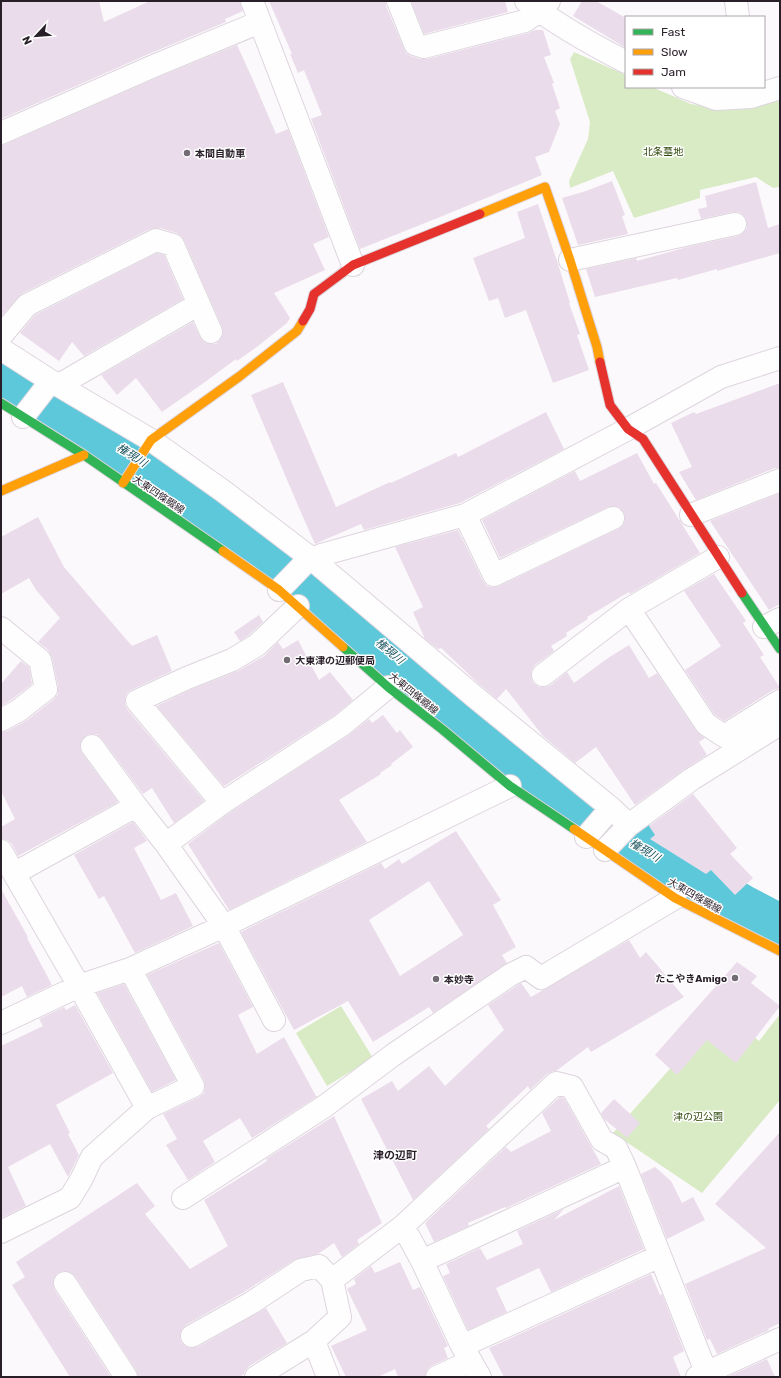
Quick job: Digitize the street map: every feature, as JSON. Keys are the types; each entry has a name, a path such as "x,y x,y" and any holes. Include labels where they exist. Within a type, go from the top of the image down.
{"street":[{"path":"252,1 353,264"},
{"path":"398,1 415,44 424,47 525,21 538,4 588,42 625,61"},
{"path":"736,1 738,16"},
{"path":"1,133 156,65 260,22"},
{"path":"685,88 716,99 780,88"},
{"path":"123,482 149,443 240,376 297,331 310,309 314,294 353,264 464,221 545,187 570,260 596,347 610,405 628,429 642,439 718,557 772,623 780,649"},
{"path":"570,260 735,224"},
{"path":"1,336 27,305 156,240 173,245 211,332"},
{"path":"24,416 54,383 199,304"},
{"path":"1,349 223,491 611,808 629,825"},
{"path":"280,589 308,561 321,555 464,515 628,429 721,377 780,358"},
{"name":"大東四條畷線","path":"1,403 84,455 280,589 388,687 443,730 510,786 675,898 780,951"},
{"path":"1,491 84,455"},
{"path":"691,515 780,480"},
{"path":"464,515 494,575 613,518"},
{"path":"543,675 629,609 718,557"},
{"path":"222,803 136,700 232,660 257,645 298,606"},
{"path":"629,609 706,724 724,736 779,711"},
{"path":"1,628 40,660 46,689 18,711 1,720"},
{"path":"166,844 222,803 342,725 388,687"},
{"path":"605,850 629,825 692,779 779,711"},
{"path":"92,746 166,844 224,926 274,1020"},
{"path":"1,1022 79,986 130,969 224,926 510,786"},
{"path":"15,874 136,806"},
{"path":"586,837 611,808"},
{"path":"1,851 147,1108"},
{"path":"183,1198 325,1106 393,1055 510,974 526,966 541,978 675,898"},
{"path":"1,1232 70,1198 92,1158 147,1108 193,1086 130,969"},
{"path":"332,1280 403,1226 556,1083 572,1088 602,1140 616,1148 660,1256 704,1376 780,1339"},
{"path":"422,1261 625,1167"},
{"path":"403,1226 422,1261 471,1361"},
{"path":"437,1377 471,1361 660,1256"},
{"path":"192,1336 251,1303 301,1270 319,1266 332,1280 340,1317 314,1341 256,1377"},
{"path":"65,1283 126,1377"},
{"path":"314,1341 328,1377"}],"green space":[{"name":"北条墓地","path":"574,52 625,75 625,88 654,88 691,104 724,110 750,105 780,96 780,187 773,188 756,177 700,190 700,198 634,218 613,171 570,188 569,181 588,139 590,122 570,59"},
{"path":"341,1006 373,1058 327,1086 296,1033"},
{"name":"津の辺公園","path":"721,1011 759,1041 780,1014 780,1100 702,1193 613,1133"}],"building":[{"path":"1,1 99,1 104,22 150,1 240,1 243,11 225,19 226,22 151,53 1,119"},
{"path":"269,1 386,1 386,6 406,53 420,59 427,59 535,30 543,30 551,55 544,57 554,83 552,84 560,108 555,111 560,124 549,152 535,157 542,175 360,249 311,119 322,115 304,70 298,73 290,54 292,54"},
{"path":"411,1 505,1 508,12 424,34"},
{"path":"582,1 596,1 625,17 625,47 573,16"},
{"path":"237,45 276,134 288,129 329,237 313,244 325,270 274,293 290,318 287,323 237,361 236,359 162,412 136,378 117,395 101,375 193,322 204,342 216,344 221,339 223,333 222,327 184,240 177,233 160,228 150,229 21,294 1,317 1,145"},
{"path":"612,181 625,215 622,216 628,234 578,245 562,198"},
{"path":"756,182 768,228 780,224 780,253 717,271 717,269 678,280 677,278 595,297 586,269 636,258 637,261 691,246 738,236 743,233 747,228 747,222 744,216 739,212 732,212 701,219 698,209 707,207 705,196"},
{"path":"538,204 580,334 577,335 589,370 553,383 526,310 505,318 498,298 489,301 473,258 525,238 517,212"},
{"path":"157,253 164,255 183,299 84,356 72,342 59,361 20,333 35,315"},
{"path":"283,382 336,507 456,453 458,457 546,412 564,449 460,503 364,530 361,524 315,544 251,395"},
{"path":"780,383 780,468 775,468 696,500 679,472 692,467 671,423 694,412 696,414"},
{"path":"637,453 654,484 656,483 700,553 587,617 588,619 566,633 567,636 551,646 554,651 535,665 531,671 533,683 539,687 551,685 567,672 574,683 608,658 629,645 649,678 657,673 696,731 705,738 699,742 707,755 635,805 596,747 575,763 543,736 506,689 497,699 441,648 438,649 425,639 413,612 423,607 395,547 458,530 483,581 487,586 499,586 618,529 623,525 625,519 624,513 620,508 614,506 608,507 500,558 482,520 575,471 580,481"},
{"path":"780,493 780,604 769,610 710,521"},
{"path":"38,517 64,567 132,646 157,635 172,671 131,690 127,693 125,704 127,709 204,801 174,823 152,788 143,794 102,739 97,734 90,734 85,736 81,741 80,747 82,753 118,802 18,856 12,844 7,840 1,839 1,827 15,819 1,791 1,732 7,731 26,721 54,699 58,694 58,686 52,657 48,650 38,642 60,618 36,590 29,578 1,594 1,537"},
{"path":"714,574 746,621 743,623 764,655 760,657 780,688 773,690 724,721 715,715 685,670 721,646 684,591"},
{"path":"259,615 263,622 240,641 234,632"},
{"path":"298,640 319,680 330,672 353,700 335,715 224,786 157,706 192,689 238,671 264,656 278,642 283,649"},
{"path":"21,661 29,667 32,684 1,706 1,684"},
{"path":"383,715 397,733 400,730 413,747 380,773 381,774 339,800 367,842 229,910 188,844 229,813 349,735 369,719 372,723"},
{"path":"693,794 737,848 730,854 753,878 735,895 711,870 706,874 650,839 655,835 649,826"},
{"path":"133,822 147,841 134,848 161,900 176,893 193,926 135,953 104,896 99,899 74,855"},
{"path":"456,831 501,900 493,905 516,947 502,955 507,963 433,1013 429,1007 373,1042 348,1001 294,1030 241,932 381,863 385,869 399,859 402,864","holes":["429,881 463,935 400,976 369,920"]},
{"path":"1,889 28,937 27,938 52,985 27,997 22,986 1,997"},
{"path":"629,940 640,958 646,952 684,997 591,1052 588,1047 556,1071 547,1074 530,1090 528,1086 486,1126 489,1129 413,1200 361,1099 392,1081 398,1091 429,1066 445,1086 504,1030 488,1005 521,983 531,997"},
{"path":"219,943 253,1007 238,1015 257,1054 284,1037 316,1096 318,1096 252,1138 240,1118 203,1141 215,1162 188,1180 166,1145 177,1139 163,1114 199,1097 204,1093 204,1080 147,975"},
{"path":"737,962 757,976 751,983 780,1006 736,1063 707,1040 677,1075 655,1055"},
{"path":"124,984 176,1080 152,1092 97,993"},
{"path":"75,1005 113,1073 56,1105 70,1133 68,1134 79,1155 68,1177 50,1144 8,1167 26,1206 1,1218 1,1046 43,1026 39,1019 64,1007 66,1010"},
{"path":"560,1097 564,1098 601,1164 506,1208 505,1207 468,1223 469,1226 434,1242 425,1223 506,1147 511,1152 551,1131 542,1113"},
{"path":"614,1099 640,1123 627,1138 604,1119 601,1113"},
{"path":"334,1116 382,1223 357,1240 359,1244 342,1257 334,1243 318,1254 294,1260 244,1292 186,1325 182,1329 180,1335 181,1342 185,1346 191,1348 198,1347 266,1308 287,1343 249,1366 240,1377 138,1377 136,1370 75,1276 70,1272 64,1271 58,1273 54,1278 54,1289 111,1377 70,1377 12,1285 25,1277 16,1262 137,1183 155,1206 145,1214 190,1269 228,1246 204,1200 267,1161 266,1159"},
{"path":"780,1132 780,1323 768,1329 769,1330 717,1354 710,1339 707,1340 685,1284 766,1248 715,1204"},
{"path":"655,1167 671,1181 682,1203 693,1197 705,1220 667,1239 641,1174"},
{"path":"619,1186 644,1249 551,1292 539,1268 496,1288 507,1312 468,1330 443,1276 450,1273 446,1264 480,1248 487,1260 523,1244 517,1231 564,1209 554,1220"},
{"path":"400,1262 413,1290 420,1287 448,1346 444,1348 448,1358 431,1366 427,1370 425,1377 398,1377 395,1369 378,1377 346,1377 331,1346 367,1330 347,1289 356,1284 354,1279 371,1266 375,1273"},
{"path":"651,1274 660,1295 662,1294 684,1351 673,1357 681,1377 504,1377 489,1348"},
{"path":"767,1359 775,1377 727,1377"}],"waterway":[{"name":"権現川","path":"1,372 143,461 286,565 527,765 623,837 740,907 780,928"}],"traffic: fast":[{"path":"1,403 84,455 223,551"},
{"path":"742,593 780,649"},
{"path":"343,647 388,687 443,730 510,786 574,829"}],"traffic: slow":[{"path":"480,214 545,187 570,260 597,347 600,362"},
{"path":"123,483 151,440 240,376 297,331 303,321"},
{"path":"1,491 84,455"},
{"path":"223,551 279,590 343,647"},
{"path":"574,829 675,898 780,951"}],"traffic: jam":[{"path":"303,321 310,309 314,294 353,265 480,214"},
{"path":"600,362 610,405 628,429 643,439 742,593"}],"place":[{"name":"本間自動車","path":"187,153"},
{"name":"大東津の辺郵便局","path":"287,660"},
{"name":"たこやきAmigo","path":"735,978"},
{"name":"本妙寺","path":"436,979"}],"district":[{"name":"津の辺町","path":"395,1155"}]}
